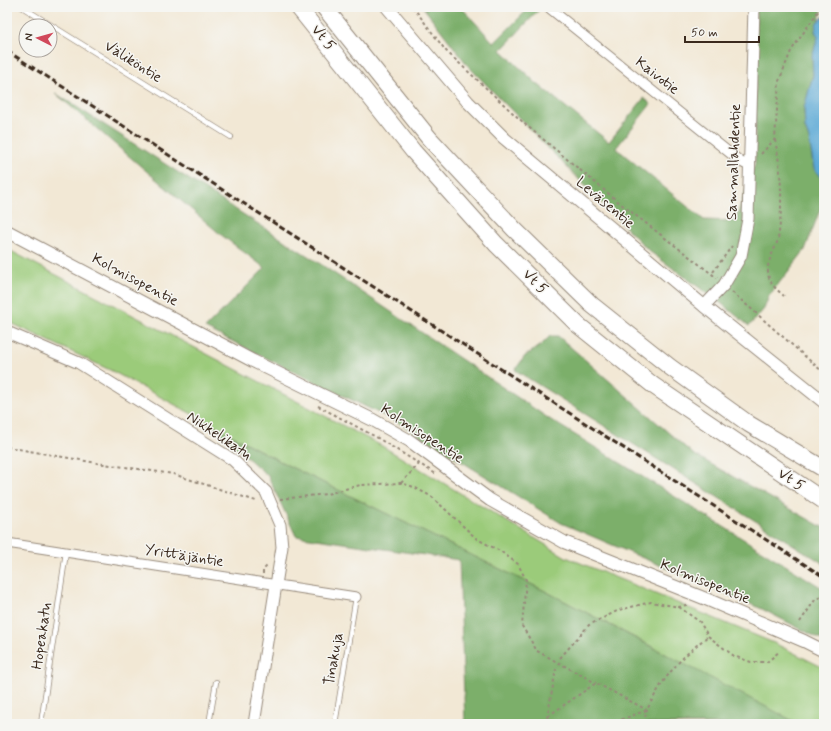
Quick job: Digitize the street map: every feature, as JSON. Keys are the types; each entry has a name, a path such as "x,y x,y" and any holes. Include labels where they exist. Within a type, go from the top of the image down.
{"highway":[{"name":"Vt 5","path":"298,7 413,151 496,244 578,325 654,386 824,501"},
{"name":"Vt 5","path":"324,7 434,143 514,229 592,305 670,367 749,424 824,469"}],"main road":[{"name":"Leväsentie","path":"387,7 468,102 504,138 704,306 824,402"},
{"name":"Kolmisopentie","path":"7,230 253,361 373,420 410,441 490,500 564,542 706,599 824,651"}],"street":[{"name":"Kaivotie","path":"548,7 741,162 750,166"},
{"name":"Sammallahdentie","path":"704,306 724,285 741,256 748,219 754,7"},
{"name":"Nikkelikatu","path":"7,332 79,363 233,460 266,492 280,525 282,547 254,724"},
{"name":"Yrittäjäntie","path":"7,543 356,598"}],"lane":[{"name":"Väliköntie","path":"22,7 231,137"},
{"name":"Hopeakatu","path":"41,724 66,552"},
{"name":"Tinakuja","path":"335,724 356,598"},
{"path":"210,724 216,682"},
{"path":"7,722 16,724"}],"path":[{"path":"413,7 446,51 526,125 622,204 713,272"},
{"path":"784,296 771,285 768,268 776,246 782,216 780,162 775,140 779,81 791,51 821,7"},
{"path":"750,166 775,140"},
{"path":"724,285 824,373"},
{"path":"314,404 376,437 439,477"},
{"path":"7,447 96,463 173,474 256,501"},
{"path":"401,483 419,464"},
{"path":"277,499 328,494 360,485 401,483 414,487 432,497 477,539 500,551 518,564 526,580 522,626 537,651 647,710"},
{"path":"250,499 256,494"},
{"path":"262,583 263,570 271,562"},
{"path":"800,622 815,600 824,595"},
{"path":"679,607 692,602 685,599"},
{"path":"560,658 589,625 619,610 651,602 679,607 700,622 708,636 734,656 751,662 766,662 780,651"},
{"path":"643,724 647,710 658,687 676,662 708,636"},
{"path":"546,724 556,669"},
{"path":"548,716 596,683"},
{"path":"610,724 647,710"}],"green space":[{"path":"423,7 461,7 494,43 530,7 538,7 540,9 501,50 535,82 609,142 644,98 651,104 616,148 704,220 735,221 755,164 756,7 823,7 815,31 818,37 812,56 813,75 804,108 805,128 809,139 814,169 821,178 824,188 824,199 805,250 769,296 764,309 749,326 722,304 649,251 469,67"},
{"path":"55,93 319,263 551,420 824,589 824,641 762,609 561,523 399,423 205,328 265,268 220,234"},
{"path":"7,249 382,446 566,557 774,643 824,668 824,724 636,724 666,654 545,591 289,466 112,371 7,321"},
{"path":"550,336 558,336 693,454 824,528 824,564 515,370 525,356 540,346"},
{"path":"208,423 289,466 545,591 799,724 465,724 459,560 296,536 268,476"}],"water":[{"path":"824,16 824,188 821,178 814,169 809,139 805,128 804,108 813,75 812,56 818,37 815,31 817,22"}],"railway":[{"path":"7,51 824,577"}]}
